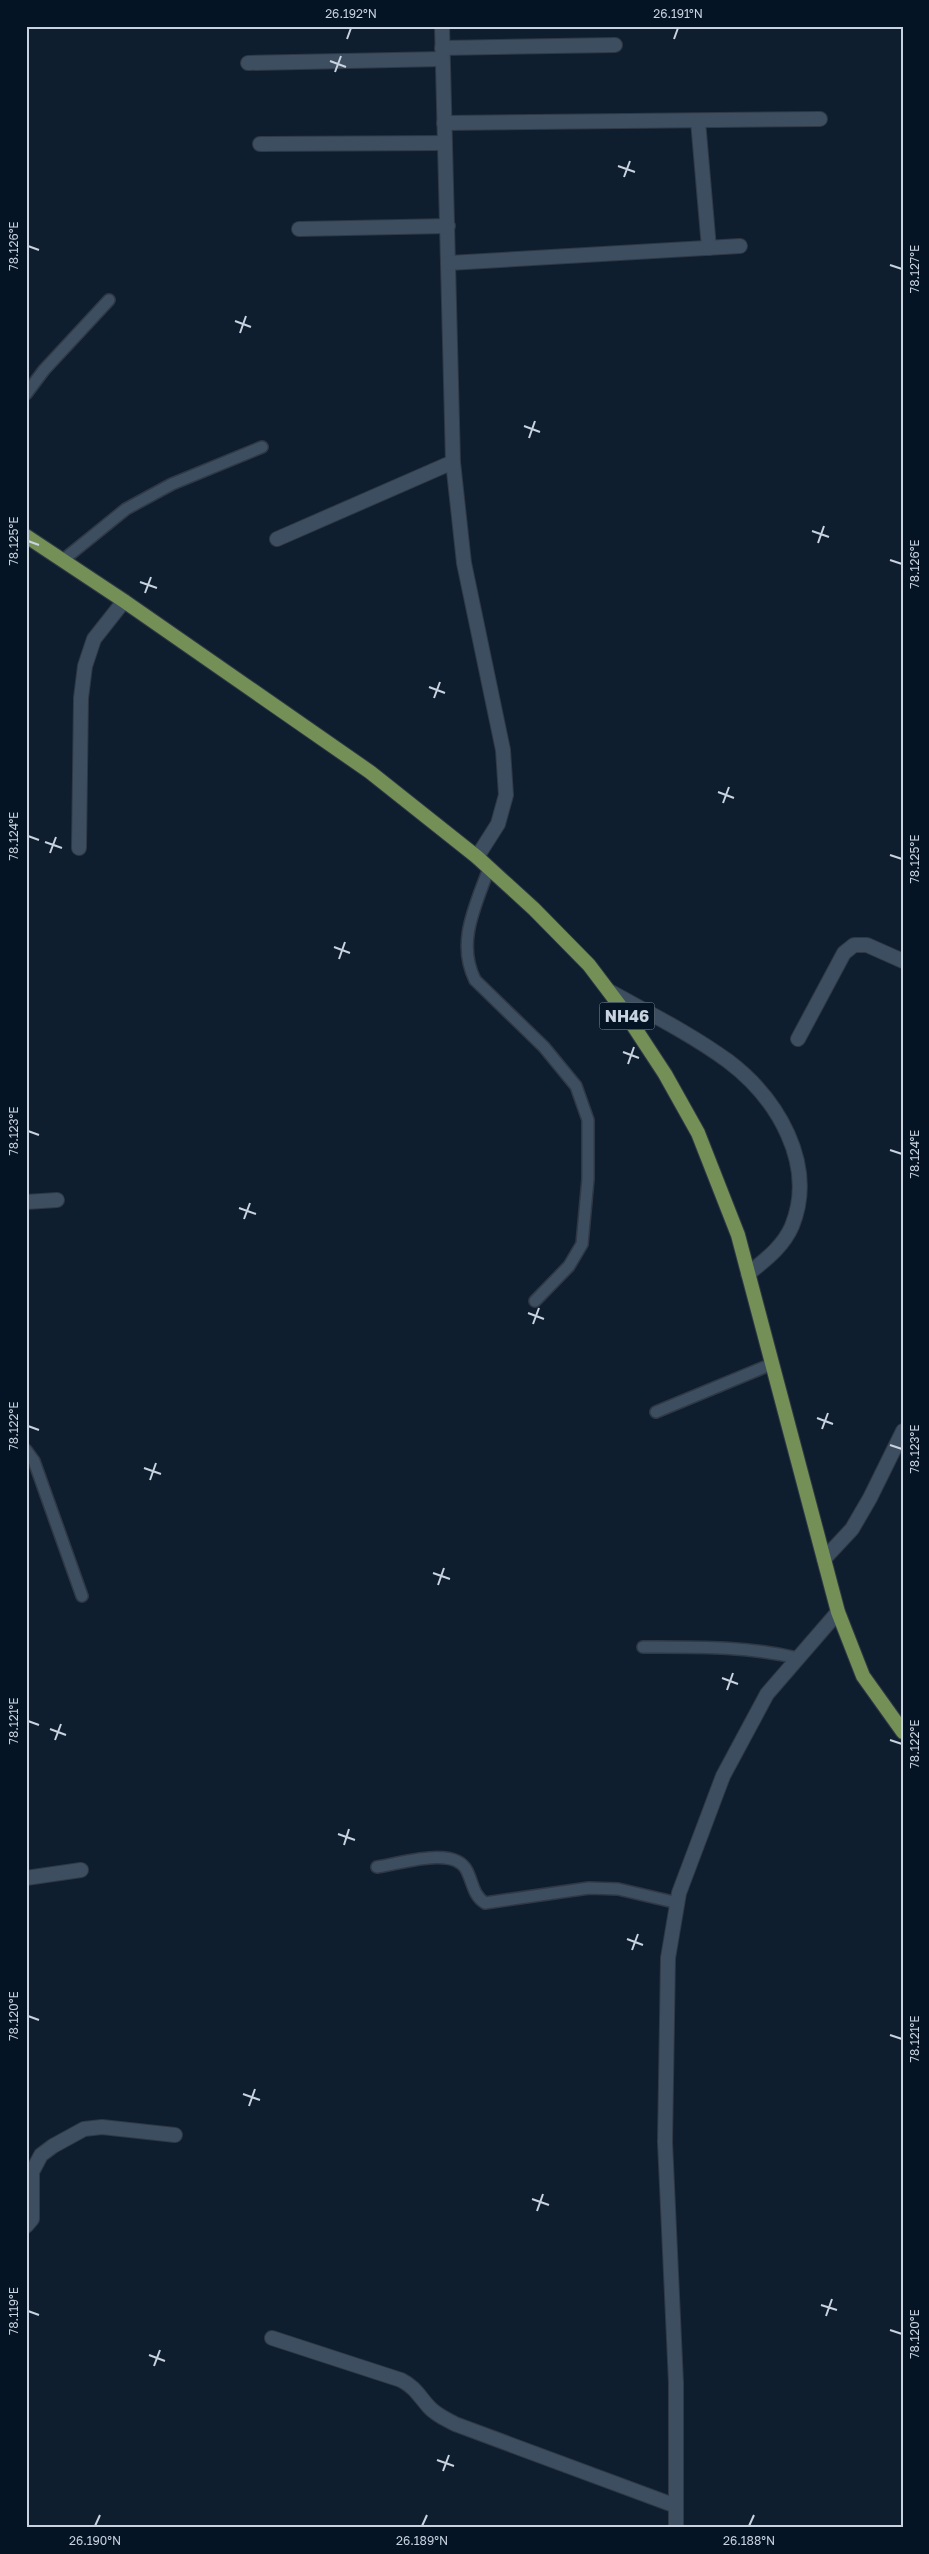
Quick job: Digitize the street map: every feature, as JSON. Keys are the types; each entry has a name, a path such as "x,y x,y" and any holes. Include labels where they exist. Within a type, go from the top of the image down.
{"highway":[{"name":"NH46","path":"26,536 124,601 370,772 477,857 589,965 665,1074 698,1133 738,1235 838,1612 863,1676 903,1732"}],"street":[{"path":"442,26 453,462 464,563 503,750 506,795 498,824 477,857"},
{"path":"248,63 615,45"},
{"path":"444,123 820,119"},
{"path":"698,121 709,248"},
{"path":"260,144 445,143"},
{"path":"299,229 448,226"},
{"path":"449,262 740,246"},
{"path":"277,539 453,462"},
{"path":"79,848 81,698 85,666 94,639 124,601"},
{"path":"798,1039 844,953 854,945 867,945 903,961"},
{"path":"608,991 687,1035 728,1061 768,1099 788,1131 799,1169 796,1211 791,1227 777,1249 748,1274"},
{"path":"26,1202 56,1200"},
{"path":"824,1559 852,1528 902,1436"},
{"path":"676,2528 676,2383 665,2142 668,1958 679,1893 723,1776 767,1694 838,1612"},
{"path":"26,1878 80,1870"},
{"path":"26,2226 32,2219 32,2172 41,2155 53,2146 84,2129 102,2127 175,2135"},
{"path":"272,2338 401,2380 414,2386 429,2407 440,2416 456,2424 676,2506"}],"lane":[{"path":"26,394 44,370 109,300"},
{"path":"63,560 126,509 172,484 262,446"},
{"path":"489,868 466,936 468,966 474,980 544,1047 576,1086 588,1120 588,1179 582,1244 569,1266 535,1300"},
{"path":"656,1412 772,1364"},
{"path":"26,1450 34,1461 82,1596"},
{"path":"643,1647 731,1647 764,1650 798,1658"},
{"path":"377,1867 441,1857 459,1860 467,1869 477,1898 485,1903 589,1888 618,1889 678,1903"}]}
